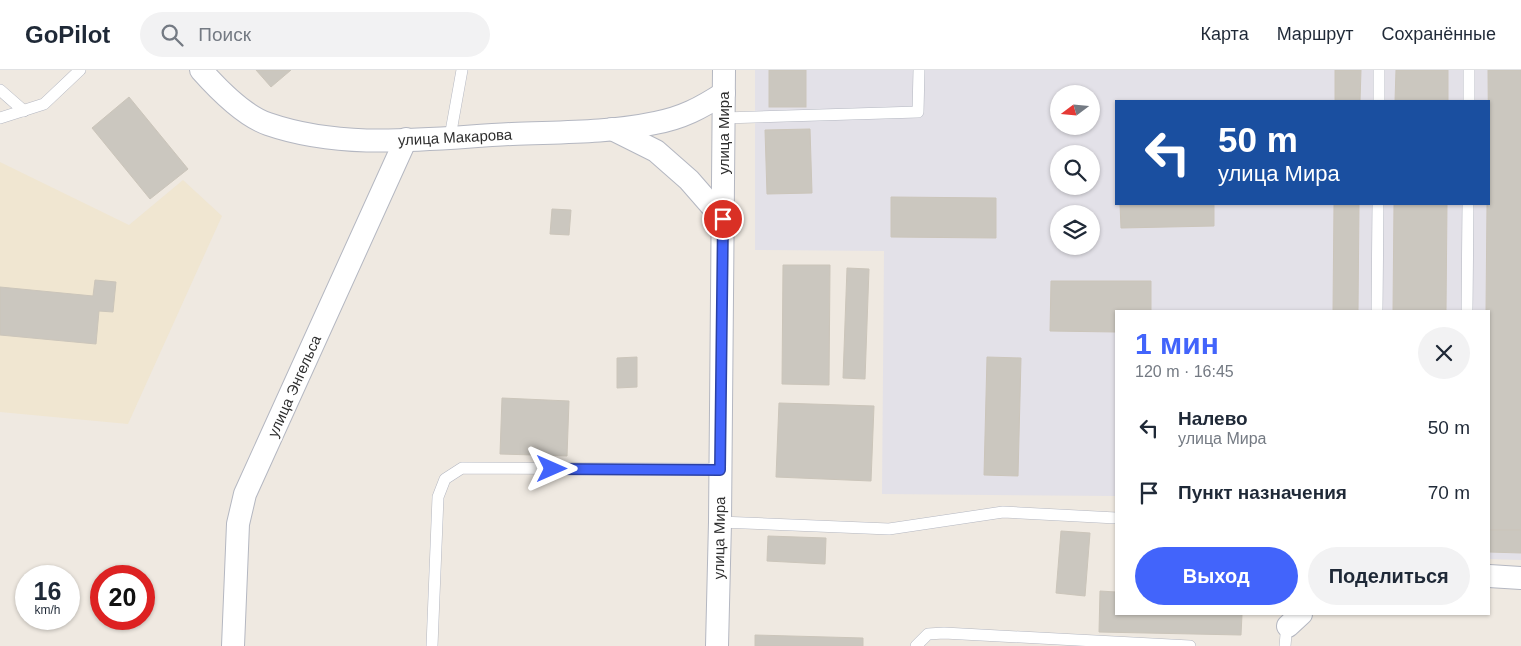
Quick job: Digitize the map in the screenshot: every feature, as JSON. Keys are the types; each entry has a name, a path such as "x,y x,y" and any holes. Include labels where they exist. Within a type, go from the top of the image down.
{"street":[{"name":"улица Макарова","path":"201,70 225,96 266,124 310,135 360,141 612,130 656,123 696,112 724,94"},
{"name":"улица Мира","path":"717,646 724,70"},
{"path":"612,130 656,151 689,180 723,219"},
{"name":"улица Энгельса","path":"233,646 238,524 245,494 406,139"},
{"path":"1490,576 1521,578"}],"lane":[{"path":"0,118 44,104 80,70"},
{"path":"450,137 462,70"},
{"path":"724,118 918,112 919,70"},
{"path":"1379,70 1379,100"},
{"path":"1469,70 1469,100"},
{"path":"0,90 24,111"},
{"path":"1377,310 1378,205"},
{"path":"1467,310 1468,205"},
{"path":"432,646 438,498 445,479 462,468 720,470"},
{"path":"720,522 889,529 1003,512 1115,518"},
{"path":"916,646 928,634 944,632 1190,646"}],"shaded area":[{"path":"755,70 1521,70 1521,560 1490,559 1490,310 1115,310 1115,496 882,494 884,251 755,250"},
{"path":"0,162 129,225 183,180 222,216 128,424 0,412"}],"building":[{"path":"256,70 291,70 271,87"},
{"path":"769,70 806,70 806,107 769,107"},
{"path":"1335,70 1361,70 1360,100 1335,100"},
{"path":"1396,70 1448,70 1448,100 1395,100"},
{"path":"1488,70 1521,70 1521,530 1490,530 1490,310 1486,310 1487,205 1490,205 1490,100 1488,100"},
{"path":"129,97 188,169 150,199 92,128"},
{"path":"810,129 812,193 767,194 765,130"},
{"path":"891,197 996,198 996,238 891,237"},
{"path":"1120,205 1214,205 1214,226 1121,228"},
{"path":"1334,205 1359,205 1358,310 1333,310"},
{"path":"1394,205 1447,205 1446,310 1393,310"},
{"path":"552,209 571,210 569,235 550,234"},
{"path":"783,265 830,265 829,385 782,384"},
{"path":"847,268 869,269 865,379 843,378"},
{"path":"95,280 116,282 113,312 99,311 96,344 0,335 0,287 93,296"},
{"path":"1051,281 1151,281 1151,310 1115,310 1115,332 1050,331"},
{"path":"637,357 637,387 617,388 617,358"},
{"path":"987,357 1021,358 1018,476 984,475"},
{"path":"502,398 569,401 567,456 500,454"},
{"path":"779,403 874,406 871,481 776,477"},
{"path":"1490,530 1521,530 1521,553 1490,552"},
{"path":"1061,531 1090,533 1085,596 1056,593"},
{"path":"768,536 826,538 825,564 767,561"},
{"path":"1100,591 1115,592 1115,615 1242,615 1241,635 1099,632"},
{"path":"755,635 863,638 863,646 755,646"}],"route":[{"path":"552,469 720,470 723,219"}]}
